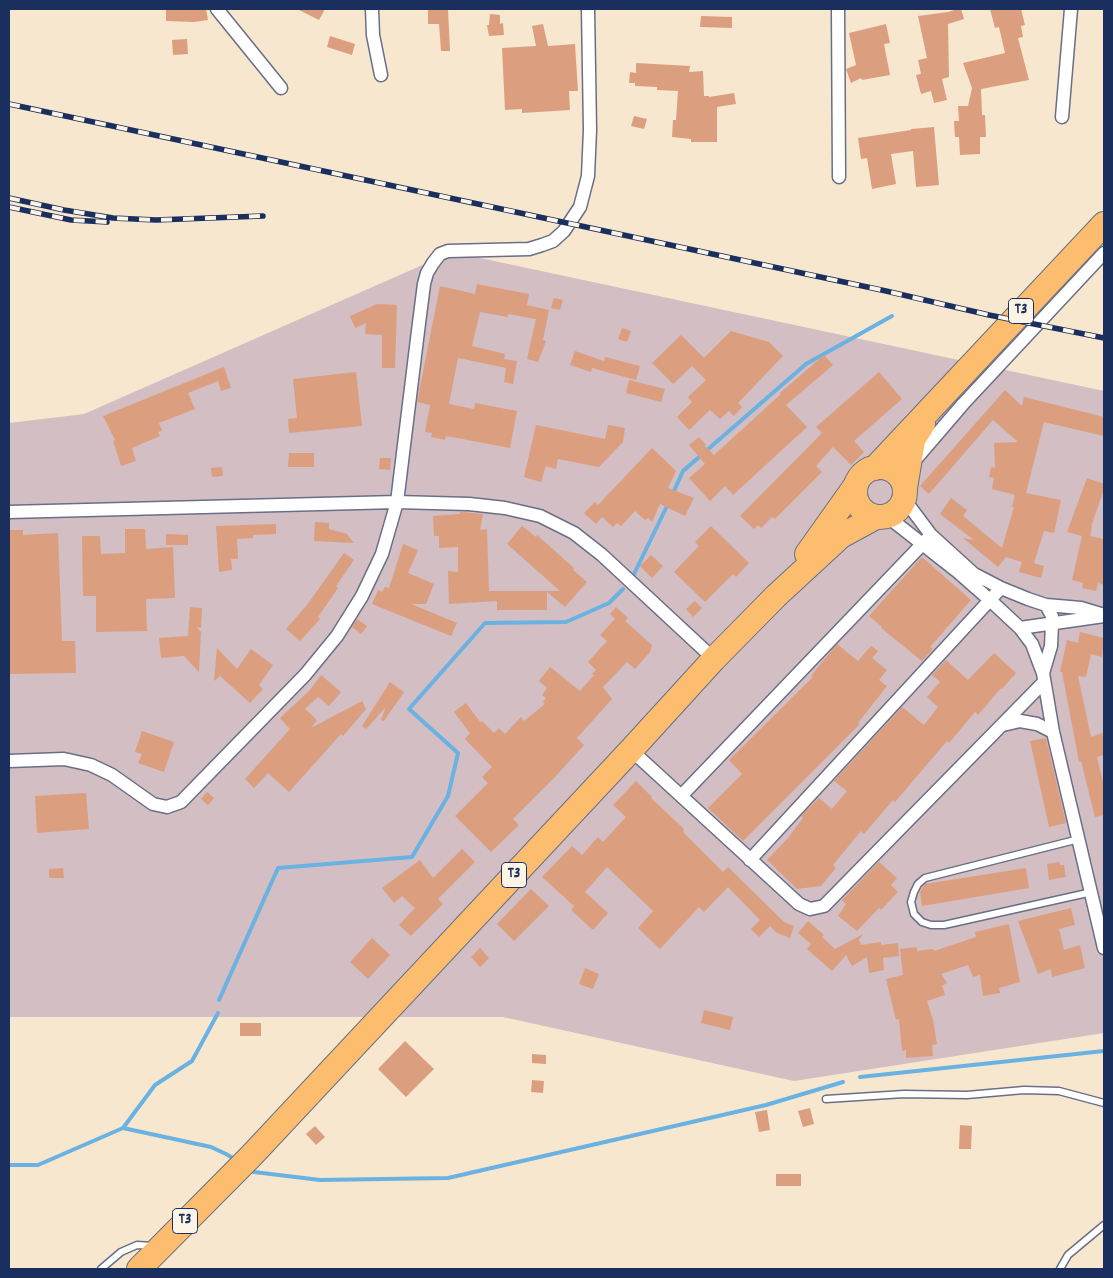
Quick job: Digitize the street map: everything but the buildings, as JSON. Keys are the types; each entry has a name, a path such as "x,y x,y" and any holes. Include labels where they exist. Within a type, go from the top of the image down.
{"highway":[{"name":"T3","path":"776,596 863,474 876,468 938,399 1104,224"},
{"name":"T3","path":"138,1269 252,1155 632,750 714,659 776,596 841,536 895,513 901,507 913,440 938,399"},
{"path":"876,468 891,470 906,485"},
{"path":"856,486 855,494 861,509 868,514 882,517"}],"street":[{"path":"217,9 281,88"},
{"path":"372,9 373,35 381,75"},
{"path":"9,761 64,759 91,765 112,775 153,804 167,807 181,802 305,676 337,636 362,596 382,554 397,502 418,323 424,284 433,262 440,254 448,251 529,248 548,243 564,231 580,207 588,176 590,130 588,9"},
{"path":"838,9 839,176"},
{"path":"1062,117 1071,9"},
{"path":"1104,253 963,404 906,485 927,539 1020,628 1032,644 1044,678 1053,732 1104,948"},
{"path":"9,512 397,502 468,504 505,508 540,516 574,533 602,555 714,659"},
{"path":"882,517 927,539 974,574 1001,588 1046,605 1081,608 1104,616"},
{"path":"682,794 927,539"},
{"path":"750,860 1001,588"},
{"path":"632,750 682,794 750,860 799,904 810,909 824,906 1003,725 1044,678 1052,640 1052,616 1046,605"},
{"path":"1020,628 1104,616"},
{"path":"1052,640 1074,620"},
{"path":"1003,725 1020,721 1038,724 1053,732"}],"lane":[{"path":"1079,839 925,878 918,884 911,902 914,914 922,922 931,925 944,925 1092,892"},
{"path":"826,1099 904,1094 967,1095 1024,1090 1059,1091 1104,1102"},
{"path":"1060,1269 1068,1255 1104,1225"},
{"path":"101,1269 121,1252 137,1245 159,1247"}],"shaded area":[{"path":"452,252 1104,391 1104,1033 794,1081 503,1017 9,1017 9,423 84,414"}],"waterway":[{"path":"673,493 683,471 806,364 892,316"},
{"path":"634,574 668,504"},
{"path":"219,1000 278,868 412,857 448,796 458,753 409,709 485,623 566,622 609,603 623,589"},
{"path":"123,1128 155,1085 192,1061 218,1013"},
{"path":"860,1077 1104,1051"},
{"path":"248,1169 254,1172 320,1180 448,1178 766,1105 843,1082"},
{"path":"9,1165 38,1165 123,1128 211,1147 236,1160"}],"railway":[{"path":"9,104 886,291 989,315 1104,338"},
{"path":"9,198 113,218 156,220 263,216"},
{"path":"9,207 71,220 107,222"}]}
